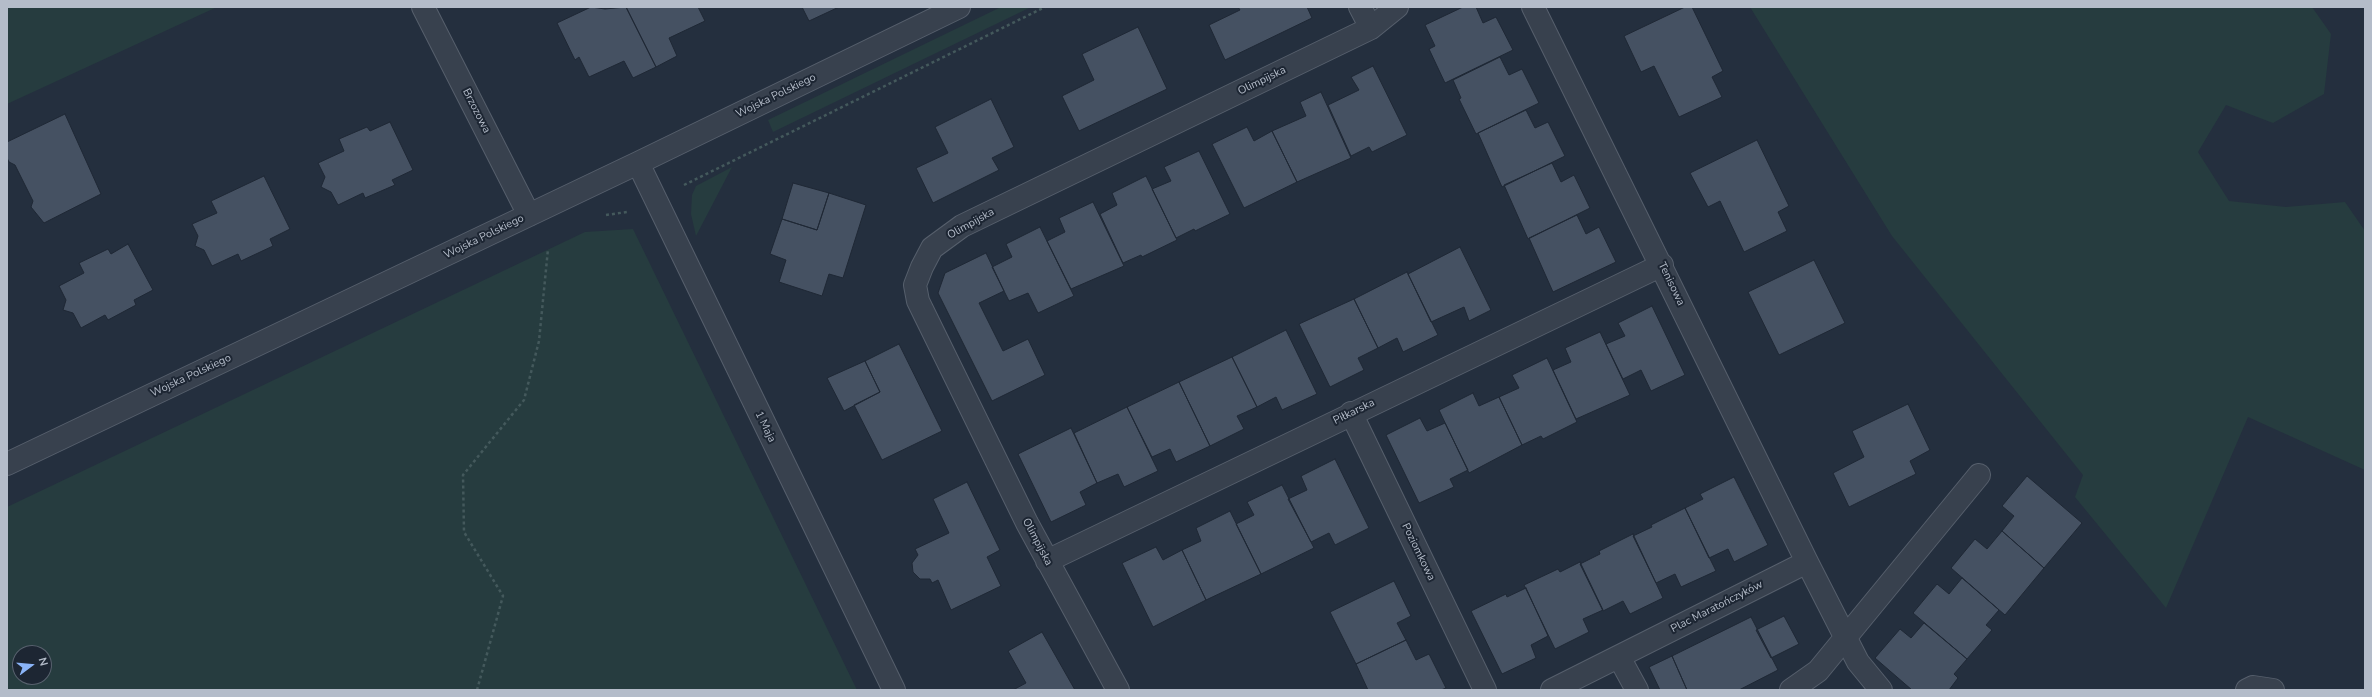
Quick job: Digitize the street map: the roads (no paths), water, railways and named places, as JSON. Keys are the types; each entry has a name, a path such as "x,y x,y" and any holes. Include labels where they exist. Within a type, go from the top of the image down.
{"street":[{"name":"Brzozowa","path":"423,7 530,215"},
{"name":"Wojska Polskiego","path":"7,464 530,215 960,7"},
{"path":"1360,7 1371,28 1397,7"},
{"name":"Tenisowa","path":"1533,7 1662,265 1807,562"},
{"name":"Olimpijska","path":"1118,690 1047,561 918,301 915,285 932,248 962,226 1371,28"},
{"name":"1 Maja","path":"638,163 894,690"},
{"name":"Piłkarska","path":"1047,561 1351,413 1662,265"},
{"name":"Poziomkowa","path":"1351,413 1485,690"},
{"path":"1791,690 1818,671 1979,475"},
{"path":"1807,562 1858,662 1881,690"},
{"name":"Plac Maratończyków","path":"1552,690 1807,562"},
{"path":"1619,657 1637,690"},
{"path":"2247,690 2253,687 2273,690"}]}
